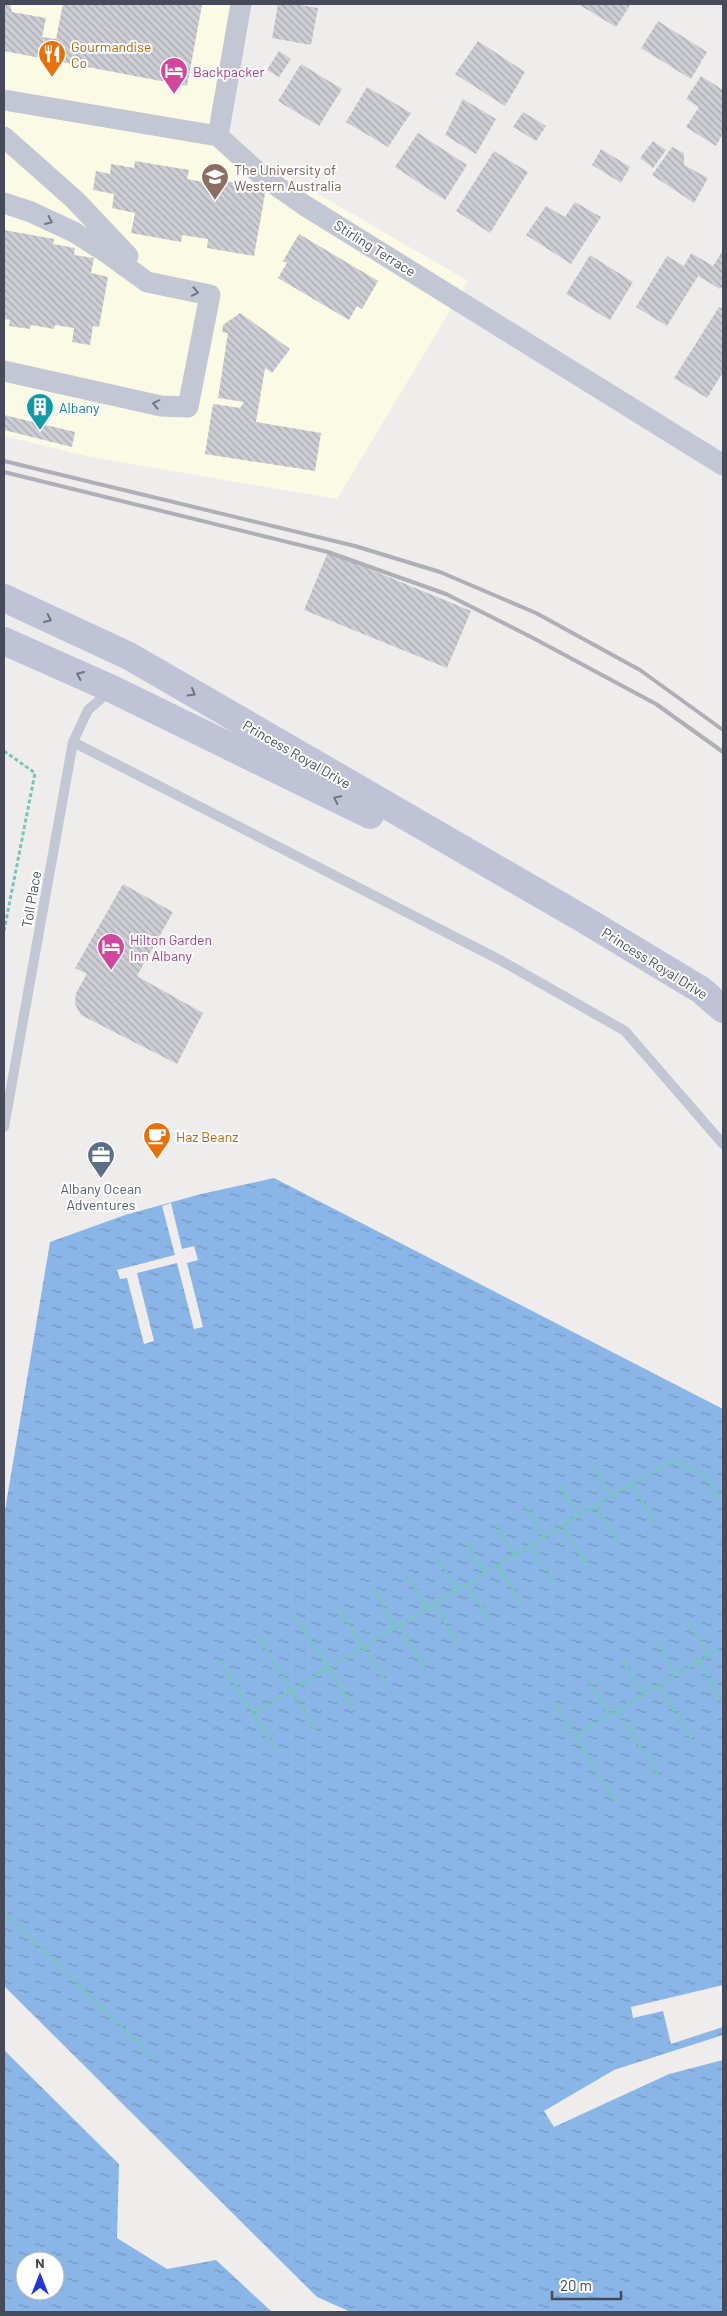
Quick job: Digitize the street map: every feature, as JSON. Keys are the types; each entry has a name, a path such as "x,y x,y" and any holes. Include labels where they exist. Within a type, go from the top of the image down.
{"main road":[{"name":"Princess Royal Drive","path":"4,598 129,656 585,920 701,990 723,1009"},
{"name":"Princess Royal Drive","path":"4,641 112,689 585,920"},
{"path":"112,689 129,656"}],"street":[{"path":"4,100 218,136 241,4"},
{"name":"Stirling Terrace","path":"218,136 261,175 304,205 723,466"},
{"path":"4,137 75,200 125,252 147,282"},
{"path":"4,203 31,212 74,232 147,282 210,295 188,407 161,406 4,371"}],"lane":[{"name":"Toll Place","path":"4,1127 73,742 88,710 112,689"},
{"path":"73,742 500,960 626,1031 723,1144"}],"path":[{"path":"4,751 35,773 4,931"},
{"path":"254,1714 631,1484 675,1462 704,1476 723,1503"},
{"path":"593,1465 612,1496"},
{"path":"631,1484 655,1523"},
{"path":"560,1485 579,1516"},
{"path":"525,1506 544,1537"},
{"path":"596,1506 620,1545"},
{"path":"496,1524 515,1555"},
{"path":"563,1525 587,1565"},
{"path":"466,1542 485,1573"},
{"path":"530,1545 554,1584"},
{"path":"438,1559 457,1590"},
{"path":"498,1565 522,1604"},
{"path":"408,1577 427,1608"},
{"path":"467,1584 491,1623"},
{"path":"373,1587 395,1628"},
{"path":"434,1604 458,1643"},
{"path":"338,1608 389,1687"},
{"path":"295,1615 353,1709"},
{"path":"688,1621 709,1655"},
{"path":"399,1625 424,1666"},
{"path":"259,1638 316,1731"},
{"path":"656,1641 676,1674"},
{"path":"575,1736 723,1646"},
{"path":"221,1660 279,1754"},
{"path":"623,1661 643,1695"},
{"path":"698,1661 723,1702"},
{"path":"589,1681 610,1715"},
{"path":"659,1685 693,1741"},
{"path":"554,1702 615,1801"},
{"path":"618,1710 658,1774"},
{"path":"4,1911 155,2060"}],"shaded area":[{"path":"4,4 241,4 218,136 468,281 337,499 90,457 4,436"}],"water":[{"path":"274,1178 723,1409 723,2035 614,2070 544,2111 554,2127 669,2074 723,2060 723,2312 351,2312 317,2297 4,1986 4,1516 50,1242 125,1215 201,1194"},
{"path":"4,2050 119,2164 117,2238 167,2269 216,2260 272,2312 4,2312"}],"pier":[{"path":"171,1203 182,1249 194,1246 198,1260 187,1263 203,1327 194,1329 177,1263 137,1273 154,1341 144,1344 127,1278 120,1279 117,1270 175,1255 162,1206"},
{"path":"723,1985 723,2027 671,2044 663,2011 633,2018 631,2007"}],"building":[{"path":"4,4 10,4 12,12 46,18 42,37 56,39 63,4 202,5 187,86 4,51"},
{"path":"278,4 294,4 318,8 311,45 272,38"},
{"path":"578,4 631,4 616,27"},
{"path":"658,21 707,52 691,79 641,48"},
{"path":"478,41 525,72 505,106 455,74"},
{"path":"279,51 291,59 279,77 267,70"},
{"path":"301,64 342,89 319,126 278,101"},
{"path":"701,76 723,90 723,133 716,146 686,127 699,107 686,99"},
{"path":"367,87 411,113 388,147 346,122"},
{"path":"463,99 496,119 476,154 445,135"},
{"path":"523,112 546,126 536,141 513,127"},
{"path":"418,133 467,165 445,200 395,167"},
{"path":"653,141 666,150 653,168 640,158"},
{"path":"672,147 684,153 684,165 708,178 694,203 652,175"},
{"path":"601,149 630,167 621,183 592,165"},
{"path":"494,151 528,172 490,233 456,211"},
{"path":"135,161 189,170 187,179 225,186 226,181 266,188 254,256 207,248 208,239 182,235 181,242 131,233 135,213 112,208 114,194 93,190 96,171 110,174 111,164 134,168"},
{"path":"575,202 601,217 571,264 526,235 546,206 565,217"},
{"path":"4,230 54,239 53,244 75,248 74,255 94,258 91,273 108,277 99,327 93,326 90,345 72,342 74,328 55,325 54,329 31,325 30,329 9,326 10,320 4,319"},
{"path":"299,234 378,281 362,309 357,306 349,320 278,278 287,263 283,261"},
{"path":"723,250 723,286 720,289 698,276 667,326 636,307 667,256 684,266 691,253 713,266"},
{"path":"590,255 633,282 610,320 566,294"},
{"path":"719,307 723,309 723,372 707,398 674,378"},
{"path":"240,313 290,349 272,373 265,368 256,422 321,433 315,471 205,454 213,404 240,408 244,402 218,398 228,333 222,332 223,325"},
{"name":"Albany","path":"4,415 75,432 72,447 4,430"},
{"path":"328,552 471,611 447,668 304,610"},
{"name":"Hilton Garden Inn Albany","path":"123,884 173,912 137,976 203,1013 177,1064 81,1015 75,1004 76,993 87,974 75,968"}],"railway":[{"path":"4,461 355,546 440,572 536,613 640,670 723,730"},
{"path":"4,472 328,552 446,594 656,704 723,752"}],"place":[{"name":"Gourmandise Co","path":"52,78"},
{"name":"Backpacker","path":"174,95"},
{"name":"The University of Western Australia","path":"215,201"},
{"name":"Albany","path":"40,431"},
{"name":"Hilton Garden Inn Albany","path":"111,971"},
{"name":"Haz Beanz","path":"157,1160"},
{"name":"Albany Ocean Adventures","path":"101,1179"}]}
